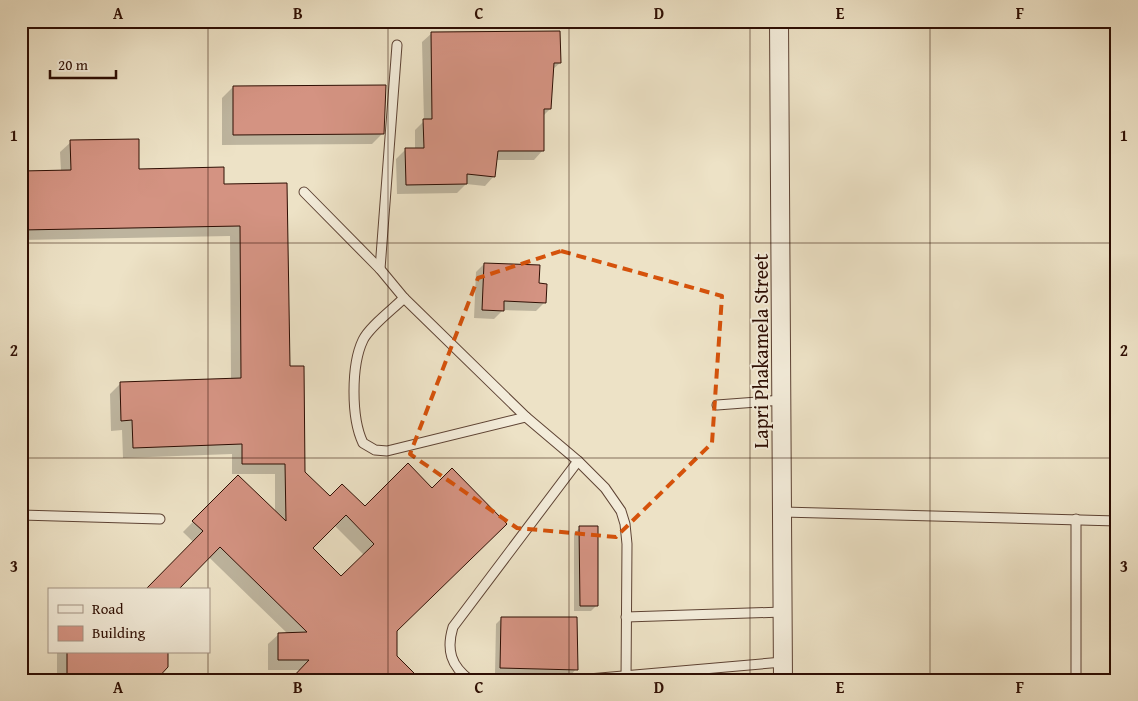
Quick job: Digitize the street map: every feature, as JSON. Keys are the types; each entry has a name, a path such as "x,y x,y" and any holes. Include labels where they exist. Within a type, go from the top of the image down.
{"street":[{"name":"Lapri Phakamela Street","path":"779,21 784,512 783,671"}],"lane":[{"path":"380,269 397,45"},
{"path":"304,192 380,269 404,298 526,417 578,461 615,499 625,524 626,678"},
{"path":"404,298 364,339 354,372 356,418 364,443 375,450 387,451 526,417"},
{"path":"717,405 783,400"},
{"path":"470,680 461,673 453,662 449,639 453,627 578,461"},
{"path":"784,512 1117,521"},
{"path":"21,515 160,519"},
{"path":"1076,519 1076,680"},
{"path":"626,617 782,612"},
{"path":"577,680 783,671"}],"highlighted area":[{"path":"561,251 722,296 712,443 616,537 517,528 410,454 478,278"}],"building":[{"path":"560,31 561,63 554,63 551,109 544,109 544,151 498,151 495,177 467,174 467,184 406,185 405,148 424,148 423,119 432,119 431,32"},
{"path":"386,85 384,134 233,135 233,86"},
{"path":"139,139 139,169 224,167 224,184 287,183 290,366 304,366 305,472 330,496 342,484 365,506 408,463 432,488 452,468 507,524 397,631 397,656 421,680 290,680 309,660 278,660 278,633 307,632 220,547 180,588 147,588 203,531 192,521 238,475 286,521 285,464 242,464 242,444 133,448 132,420 121,421 120,382 241,378 240,226 21,230 21,171 71,170 70,140","holes":["346,515 374,544 341,576 313,548"]},
{"path":"484,263 540,265 539,283 547,284 546,303 504,301 504,311 482,310"},
{"path":"579,526 598,526 598,606 580,606"},
{"path":"501,617 577,617 578,670 500,668"},
{"path":"67,654 168,654 168,667 156,680 67,680"}]}
